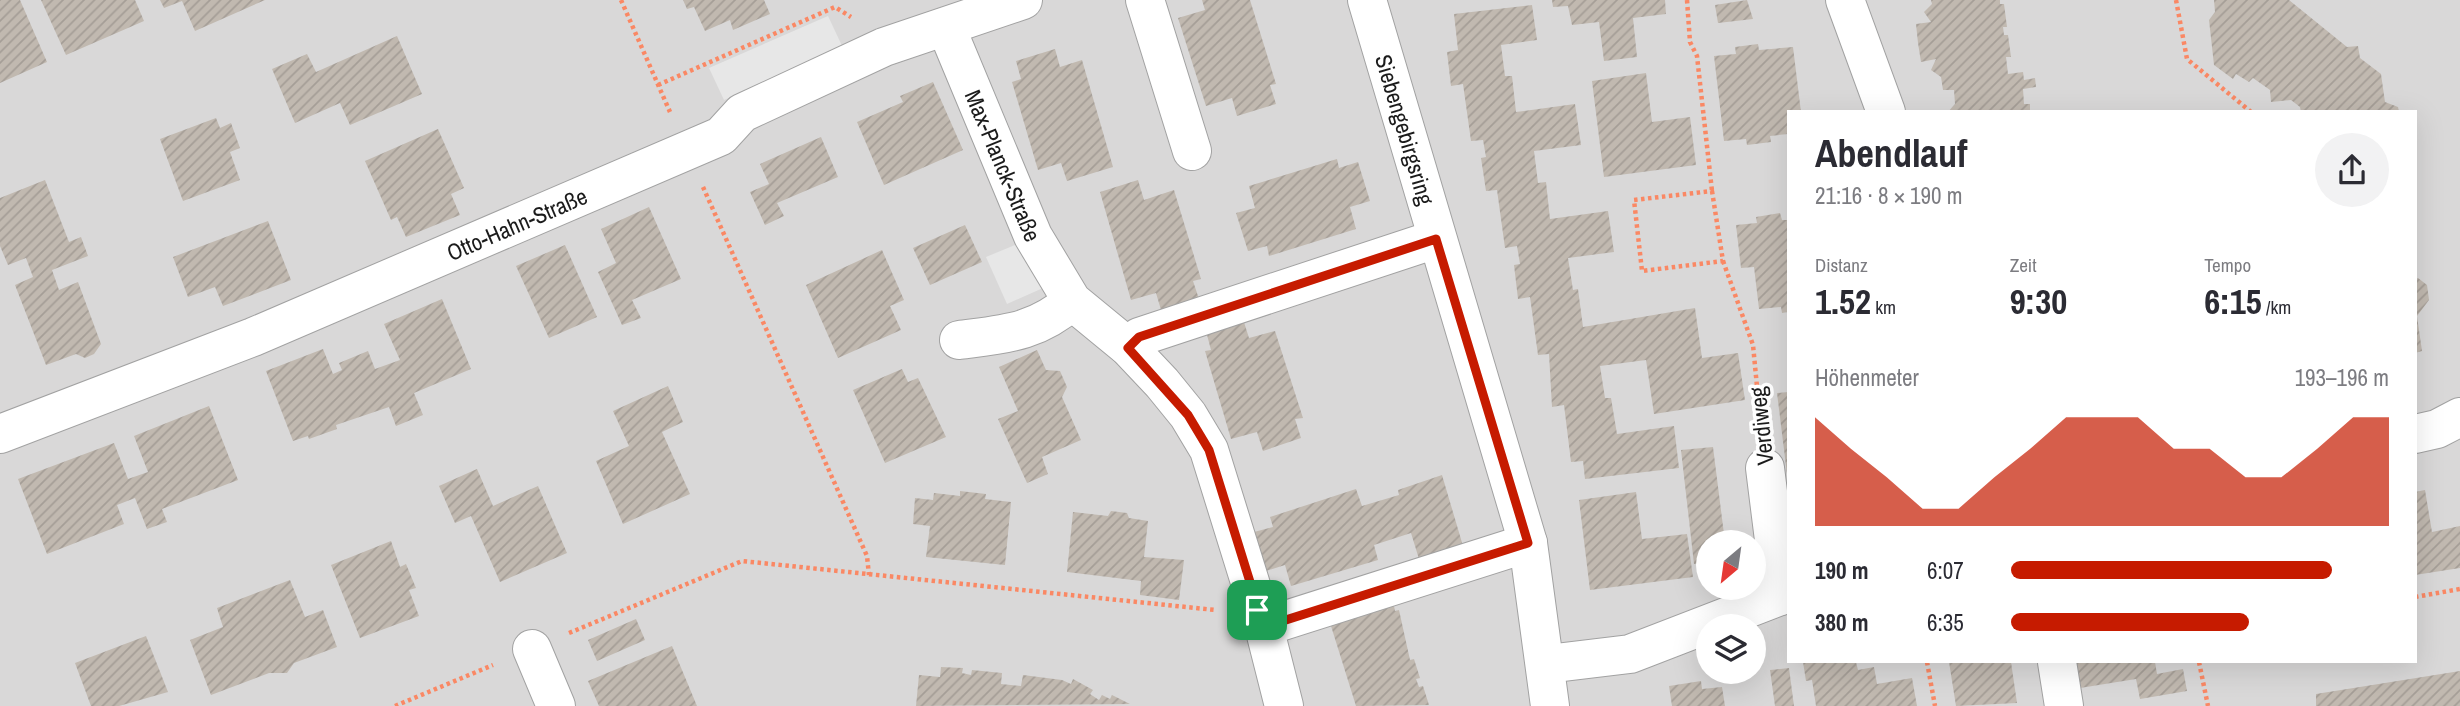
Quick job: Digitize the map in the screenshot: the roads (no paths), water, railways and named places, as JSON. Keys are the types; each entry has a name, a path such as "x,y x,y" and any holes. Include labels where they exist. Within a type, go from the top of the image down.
{"street":[{"name":"Otto-Hahn-Straße","path":"0,434 253,337 687,151 721,136 742,113 884,47 1023,0"},
{"path":"1145,0 1192,151"},
{"name":"Siebengebirgsring","path":"1367,0 1528,543 1547,664 1550,706"},
{"path":"1845,0 1885,110"},
{"name":"Max-Planck-Straße","path":"946,27 1033,236 1072,301 1128,348 1188,415 1209,450 1261,618 1284,706"},
{"path":"1128,348 1139,337 1436,239"},
{"path":"959,340 1025,331 1056,315 1072,301"},
{"path":"2417,434 2437,429 2460,416"},
{"name":"Verdiweg","path":"1765,468 1785,595"},
{"path":"1261,618 1528,543"},
{"path":"1547,664 1630,654 1785,595"},
{"path":"532,649 556,706"},
{"path":"2057,663 2064,706"}]}
